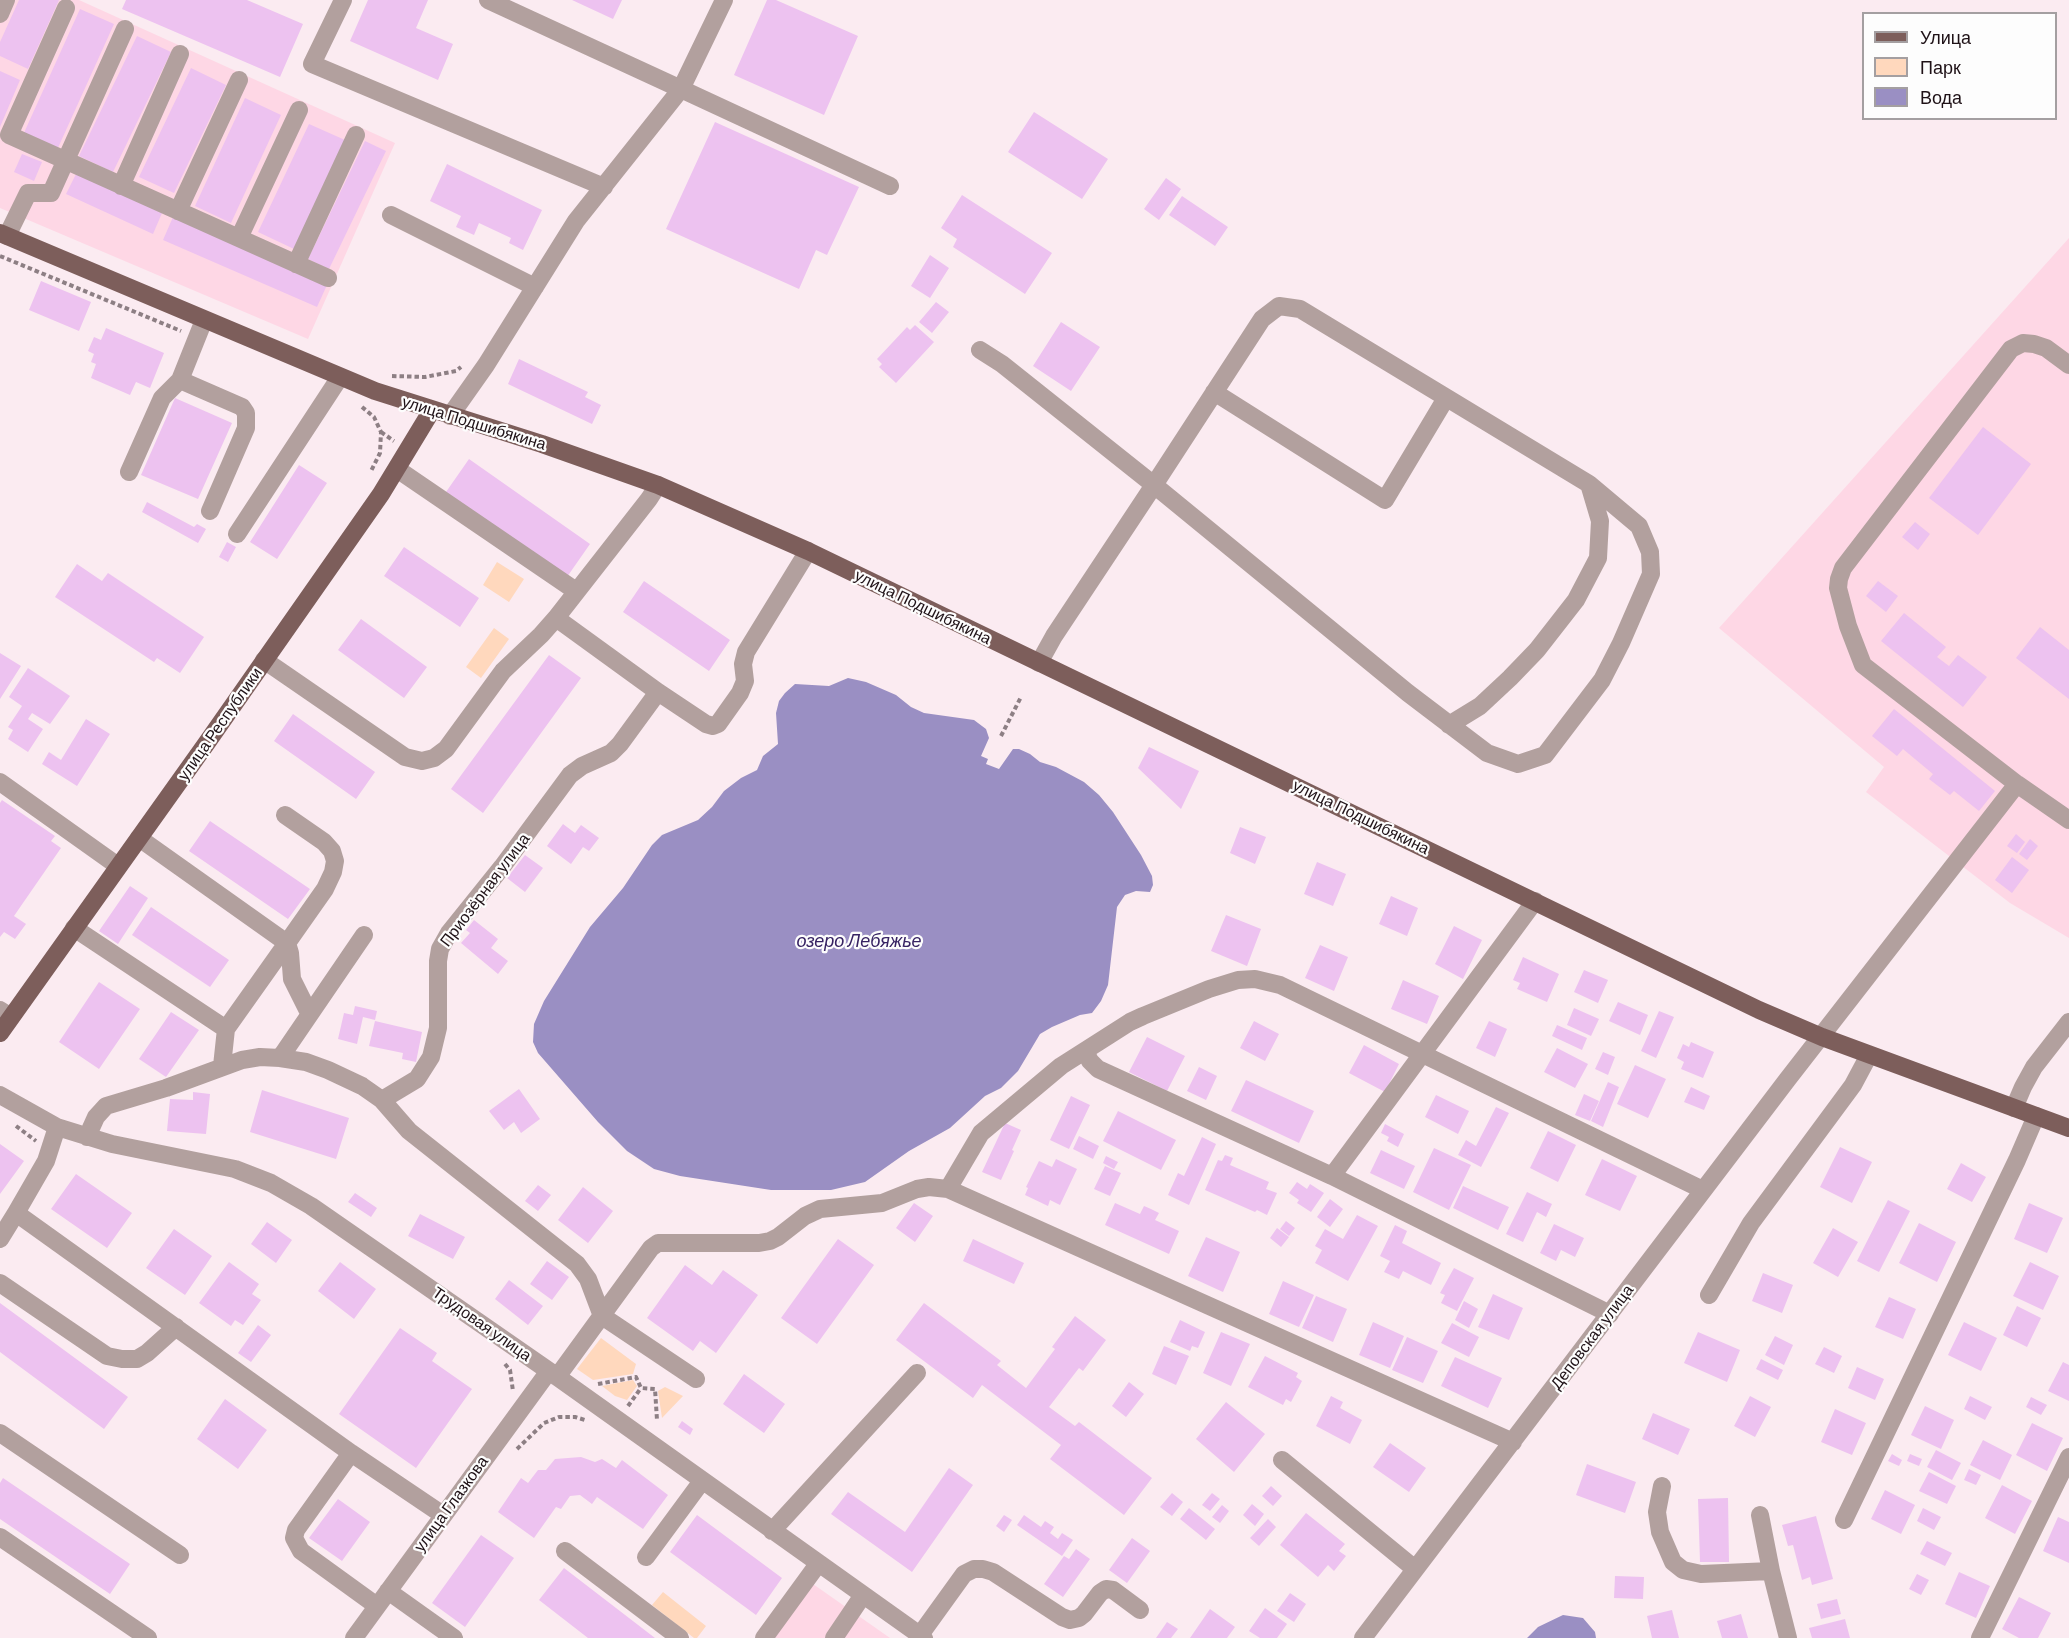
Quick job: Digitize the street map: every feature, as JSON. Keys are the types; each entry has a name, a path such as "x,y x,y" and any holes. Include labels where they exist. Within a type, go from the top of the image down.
{"main road":[{"name":"улица Подшибякина","path":"4,234 340,377 658,485 808,551 1759,1010 1869,1055 2069,1128"},
{"name":"улица Республики","path":"0,1033 6,1013 74,928 139,838 397,469 432,410"}],"street":[{"path":"0,14 6,0"},
{"path":"343,0 312,64 604,187"},
{"path":"488,0 890,186"},
{"path":"450,416 486,365 576,221 681,89 724,0"},
{"path":"66,8 9,135 328,278"},
{"path":"4,234 28,193 51,193 125,30"},
{"path":"121,186 180,54"},
{"path":"178,211 239,80"},
{"path":"239,238 299,110"},
{"path":"296,264 356,135"},
{"path":"391,215 535,287"},
{"path":"980,350 1002,364 1154,485 1449,725 1487,753 1518,764 1545,754 1602,680 1651,574 1650,552 1639,526 1589,484 1300,309 1279,306 1262,319 1154,485 1054,636 1039,663"},
{"path":"129,472 162,398 180,380 204,320"},
{"path":"2069,365 2046,348 2034,344 2023,343 2011,349 1843,568 1839,579 1842,606 1863,664 2017,784 2069,820"},
{"path":"237,534 340,377"},
{"path":"180,380 242,407 246,413 246,428 210,510"},
{"path":"1214,392 1385,500 1446,398"},
{"path":"397,469 576,591"},
{"path":"1449,725 1480,706 1510,678 1537,650 1576,600 1598,558 1600,521 1589,484"},
{"path":"264,660 405,757 422,761 434,758 446,749 503,671 556,618 658,485"},
{"path":"556,618 658,692 706,724 713,726 718,724 740,693 745,681 743,664 746,652 808,551"},
{"name":"Приозёрная улица","path":"382,1100 417,1079 431,1058 438,1028 438,961 444,942 570,775 582,766 611,753 658,692"},
{"path":"0,782 118,866"},
{"name":"Деповская улица","path":"1363,1638 1703,1190 2017,784"},
{"path":"222,1066 226,1029 325,889 333,872 335,861 332,850 285,815"},
{"path":"139,838 287,943 292,979 309,1013"},
{"path":"1332,1176 1535,901"},
{"path":"74,928 226,1029"},
{"path":"280,1058 364,934"},
{"path":"1514,1442 948,1189 981,1133 1061,1066 1143,1016 1209,989 1238,980 1255,979 1280,985 1703,1190"},
{"path":"2014,1108 2034,1067 2069,1022"},
{"path":"1085,1052 1098,1069 1332,1176 1610,1314"},
{"path":"1709,1295 1751,1223 1853,1085 1869,1055"},
{"path":"87,1137 96,1117 106,1106 166,1088 222,1066 251,1058 280,1058 306,1062 328,1070 362,1086 382,1100 409,1131 577,1264 588,1279 602,1316 696,1379"},
{"name":"Трудовая улица","path":"0,1095 57,1127 87,1137 235,1169 271,1183 311,1206 553,1374 922,1637"},
{"path":"1844,1520 2036,1116"},
{"path":"0,1239 46,1161 57,1127"},
{"name":"улица Глазкова","path":"354,1638 443,1515 553,1374 602,1316 651,1248 658,1243 759,1243 770,1241 805,1216 820,1209 882,1203 923,1188 948,1189"},
{"path":"16,1213 351,1453 443,1515"},
{"path":"0,1283 106,1356 137,1359 176,1327"},
{"path":"772,1531 917,1373"},
{"path":"0,1432 180,1555"},
{"path":"351,1453 296,1530 294,1538 301,1551 377,1606"},
{"path":"1980,1638 2069,1457"},
{"path":"1282,1460 1415,1569"},
{"path":"646,1557 702,1481"},
{"path":"1662,1486 1657,1512 1660,1532 1673,1562 1683,1570 1701,1574 1771,1571"},
{"path":"1760,1515 1788,1638"},
{"path":"0,1537 148,1638"},
{"path":"565,1551 680,1638"},
{"path":"764,1638 818,1564"},
{"path":"922,1637 964,1574 974,1569 993,1572 1070,1620 1084,1614 1100,1593 1106,1589 1113,1590 1140,1610"},
{"path":"388,1591 454,1638"},
{"path":"834,1638 863,1595"}],"path":[{"path":"384,376 425,377 456,371 463,366"},
{"path":"1001,736 1021,698"},
{"path":"10,1122 33,1140 52,1146"},
{"path":"504,1363 510,1370 513,1396"},
{"path":"592,1385 636,1377 641,1388"},
{"path":"628,1406 641,1388"},
{"path":"641,1388 655,1389 657,1420"}],"shaded area":[{"path":"0,0 79,0 395,143 308,339 0,208"},
{"path":"2069,238 2069,938 2010,903 1866,792 1884,767 1719,628"},
{"path":"813,1584 890,1638 772,1638"}],"green space":[{"path":"497,562 524,579 509,602 483,585"},
{"path":"494,628 509,639 481,678 466,667"},
{"path":"601,1338 636,1364 633,1374 593,1380 577,1369"},
{"path":"633,1380 637,1386 627,1400 615,1396 602,1386"},
{"path":"665,1387 683,1396 662,1418 658,1391"},
{"path":"663,1592 706,1626 697,1638 652,1605"}],"water":[{"name":"озеро Лебяжье","path":"848,678 866,682 896,695 911,707 924,713 974,720 986,729 989,738 981,756 988,759 986,764 999,769 1013,749 1019,749 1040,762 1056,767 1084,782 1113,812 1141,855 1152,876 1153,885 1150,892 1136,891 1125,895 1117,907 1108,985 1101,1001 1092,1013 1080,1015 1040,1034 1018,1071 1001,1088 985,1096 950,1128 909,1151 865,1182 831,1190 771,1190 680,1176 654,1169 627,1151 598,1122 538,1053 533,1042 534,1024 544,1001 590,927 623,888 652,845 662,835 698,820 724,791 741,778 757,770 763,756 778,744 776,713 779,701 785,693 795,684 829,686"},
{"path":"1563,1615 1583,1618 1595,1632 1596,1638 1527,1638 1538,1627"}],"building":[{"path":"19,0 59,0 28,69 0,56 0,42"},
{"path":"126,0 247,0 303,24 280,77 122,9"},
{"path":"368,0 428,0 416,28 453,44 438,80 350,41"},
{"path":"572,0 622,0 613,19"},
{"path":"767,0 776,0 858,36 824,115 734,75"},
{"path":"80,9 114,24 57,150 23,135"},
{"path":"137,36 171,52 113,172 79,156"},
{"path":"191,68 226,85 174,193 139,177"},
{"path":"0,71 20,80 0,127"},
{"path":"245,98 281,115 231,223 195,206"},
{"path":"1034,112 1108,159 1082,199 1008,152"},
{"path":"715,122 859,187 827,255 816,250 799,289 666,229"},
{"path":"309,124 345,140 294,249 258,232"},
{"path":"365,141 386,151 329,269 308,259"},
{"path":"22,154 42,162 34,181 14,172"},
{"path":"447,164 542,210 523,250 509,243 511,238 479,223 474,235 456,227 461,216 430,201"},
{"path":"76,174 162,213 153,234 66,194"},
{"path":"1166,178 1181,189 1159,220 1144,209"},
{"path":"962,195 1052,253 1025,294 953,247 957,239 941,228"},
{"path":"1182,196 1228,227 1215,246 1169,215"},
{"path":"173,217 327,285 317,307 163,240"},
{"path":"930,255 949,268 930,298 911,286"},
{"path":"41,281 91,302 79,331 29,310"},
{"path":"936,302 949,312 932,333 919,322"},
{"path":"1061,322 1100,347 1071,391 1033,366"},
{"path":"915,325 934,342 896,383 879,367 882,364 877,359 907,327 910,330"},
{"path":"106,328 164,353 150,388 136,382 130,395 91,378 96,364 91,362 94,354 88,351 94,337 101,340"},
{"path":"519,359 588,392 585,397 601,405 592,424 508,384"},
{"path":"175,398 232,423 198,499 141,475"},
{"path":"1983,427 2031,464 1978,535 1929,498"},
{"path":"469,459 590,544 567,577 446,492"},
{"path":"299,465 327,483 277,559 250,542"},
{"path":"147,502 194,527 197,524 206,529 198,543 142,512"},
{"path":"1915,522 1930,534 1918,550 1902,537"},
{"path":"227,542 236,547 228,562 219,557"},
{"path":"404,547 479,598 460,627 384,576"},
{"path":"77,564 102,581 108,573 204,637 180,673 157,658 154,662 55,597"},
{"path":"644,581 730,640 709,671 623,612"},
{"path":"1878,581 1898,596 1886,612 1866,596"},
{"path":"1904,613 1946,647 1937,657 1949,666 1958,655 1987,677 1963,707 1881,641"},
{"path":"361,619 427,667 404,698 338,650"},
{"path":"2040,627 2069,650 2069,699 2016,658"},
{"path":"0,653 21,666 0,699"},
{"path":"549,655 581,678 483,813 451,789"},
{"path":"28,668 70,696 50,724 32,713 28,719 43,729 28,752 8,739 13,730 8,727 22,706 9,697"},
{"path":"1894,709 1995,791 1979,811 1954,791 1950,795 1929,779 1933,774 1903,749 1897,756 1872,736"},
{"path":"293,714 375,772 356,799 274,741"},
{"path":"86,719 110,734 77,786 42,764 49,752 61,760"},
{"path":"1149,747 1199,771 1181,809 1138,768"},
{"path":"2,800 55,836 51,841 61,848 14,916 26,924 15,939 4,932 0,937 0,803"},
{"path":"210,821 310,889 288,919 189,851"},
{"path":"563,824 575,833 581,825 599,838 589,851 583,847 571,864 547,846"},
{"path":"1240,827 1266,837 1255,864 1230,853"},
{"path":"2016,834 2025,842 2017,853 2007,846"},
{"path":"2030,839 2038,846 2027,860 2019,854"},
{"path":"525,855 543,868 525,892 507,878"},
{"path":"2012,857 2029,870 2012,893 1995,880"},
{"path":"1317,862 1346,874 1333,906 1304,894"},
{"path":"130,886 148,898 118,944 99,931"},
{"path":"1391,896 1418,908 1407,936 1379,924"},
{"path":"151,907 229,960 210,987 132,935"},
{"path":"1226,915 1261,929 1247,966 1211,951"},
{"path":"474,920 498,939 491,948 508,961 498,974 461,943 470,933 466,930"},
{"path":"1454,926 1482,940 1463,979 1435,964"},
{"path":"1320,945 1348,957 1334,991 1305,978"},
{"path":"1523,957 1559,974 1547,1002 1517,989 1520,983 1513,980"},
{"path":"1584,970 1608,980 1598,1003 1574,992"},
{"path":"1403,980 1439,996 1427,1024 1391,1009"},
{"path":"99,982 140,1009 99,1069 59,1042"},
{"path":"1618,1002 1648,1015 1640,1035 1609,1021"},
{"path":"355,1006 377,1011 375,1020 363,1017 357,1044 338,1039 344,1013 353,1015"},
{"path":"1574,1008 1599,1019 1591,1036 1567,1025"},
{"path":"1659,1011 1674,1017 1656,1058 1641,1051"},
{"path":"171,1012 199,1030 166,1077 139,1059"},
{"path":"375,1021 422,1032 416,1062 402,1059 403,1053 369,1046"},
{"path":"1254,1021 1279,1034 1265,1061 1240,1048"},
{"path":"1489,1021 1507,1029 1495,1057 1476,1048"},
{"path":"1557,1025 1587,1038 1582,1050 1552,1036"},
{"path":"1147,1037 1185,1056 1167,1091 1129,1072"},
{"path":"1691,1042 1714,1052 1703,1078 1681,1069 1684,1062 1677,1058 1683,1044 1689,1047"},
{"path":"1364,1045 1399,1064 1385,1092 1349,1073"},
{"path":"1557,1048 1588,1064 1575,1088 1544,1072"},
{"path":"1603,1052 1615,1057 1608,1075 1595,1069"},
{"path":"1635,1065 1666,1079 1648,1118 1617,1104"},
{"path":"1199,1067 1217,1076 1206,1100 1187,1091"},
{"path":"1246,1080 1314,1111 1299,1143 1231,1111"},
{"path":"1608,1082 1619,1087 1603,1127 1591,1121"},
{"path":"1691,1087 1710,1096 1704,1110 1684,1102"},
{"path":"519,1089 540,1119 521,1133 514,1122 504,1130 489,1111"},
{"path":"262,1090 349,1118 336,1159 250,1132"},
{"path":"193,1092 210,1094 206,1134 167,1131 170,1099 193,1100"},
{"path":"1584,1094 1599,1101 1590,1121 1575,1115"},
{"path":"1436,1095 1469,1111 1458,1134 1425,1117"},
{"path":"1071,1096 1090,1105 1069,1149 1050,1140"},
{"path":"1496,1107 1509,1113 1481,1167 1458,1155 1466,1140 1476,1146"},
{"path":"1118,1111 1176,1140 1161,1170 1103,1141"},
{"path":"1005,1123 1021,1130 1001,1180 982,1172"},
{"path":"1385,1124 1404,1134 1398,1147 1387,1141 1389,1137 1381,1133"},
{"path":"1548,1131 1576,1145 1558,1182 1530,1168"},
{"path":"1079,1136 1099,1146 1093,1159 1073,1149"},
{"path":"1202,1137 1216,1144 1189,1205 1168,1195 1178,1173 1184,1176"},
{"path":"0,1144 24,1161 0,1194"},
{"path":"1840,1147 1872,1162 1852,1203 1820,1187"},
{"path":"1434,1148 1471,1165 1449,1210 1413,1192"},
{"path":"1381,1150 1415,1166 1404,1189 1370,1173"},
{"path":"1225,1155 1233,1158 1230,1165 1269,1182 1266,1189 1277,1193 1267,1215 1205,1190 1218,1160 1222,1161"},
{"path":"1106,1156 1118,1162 1114,1169 1103,1163"},
{"path":"1056,1159 1077,1169 1060,1205 1050,1200 1048,1206 1025,1195 1028,1188 1026,1187 1039,1161 1052,1167"},
{"path":"1602,1159 1637,1176 1620,1211 1585,1195"},
{"path":"1961,1163 1986,1177 1972,1202 1947,1189"},
{"path":"1105,1166 1121,1173 1110,1196 1094,1189"},
{"path":"76,1174 132,1213 107,1248 51,1209"},
{"path":"1297,1182 1307,1189 1310,1184 1324,1193 1311,1212 1297,1203 1299,1200 1289,1193"},
{"path":"538,1185 551,1195 538,1211 525,1201"},
{"path":"1463,1186 1509,1207 1498,1230 1453,1208"},
{"path":"583,1187 613,1211 588,1243 558,1220"},
{"path":"1527,1192 1552,1204 1546,1217 1537,1212 1523,1242 1506,1234"},
{"path":"355,1193 377,1208 371,1217 348,1202"},
{"path":"1330,1199 1343,1209 1330,1227 1317,1217"},
{"path":"1888,1200 1910,1211 1879,1272 1857,1261"},
{"path":"914,1203 933,1216 915,1242 896,1228"},
{"path":"1115,1203 1140,1214 1144,1206 1151,1209 1159,1213 1155,1220 1179,1231 1169,1254 1105,1225"},
{"path":"2029,1203 2063,1218 2047,1253 2014,1239"},
{"path":"420,1214 465,1237 453,1259 408,1236"},
{"path":"1357,1215 1378,1226 1348,1281 1315,1263 1322,1250 1315,1246 1325,1229 1343,1239"},
{"path":"1286,1221 1295,1228 1289,1236 1280,1229"},
{"path":"267,1222 292,1240 276,1263 251,1244"},
{"path":"1919,1223 1956,1242 1937,1282 1899,1263"},
{"path":"1554,1224 1584,1238 1575,1257 1561,1250 1556,1261 1540,1253"},
{"path":"1395,1225 1407,1231 1402,1243 1441,1263 1431,1285 1403,1271 1399,1279 1384,1272 1390,1261 1380,1256"},
{"path":"1277,1228 1289,1237 1281,1247 1270,1238"},
{"path":"1833,1228 1858,1242 1838,1277 1813,1263"},
{"path":"174,1229 212,1256 185,1295 146,1268"},
{"path":"1206,1237 1240,1252 1223,1292 1188,1276"},
{"path":"838,1239 874,1265 817,1344 781,1318"},
{"path":"973,1239 1024,1263 1014,1284 963,1261"},
{"path":"547,1261 569,1277 552,1300 530,1284"},
{"path":"229,1262 259,1284 252,1294 261,1300 243,1325 235,1320 231,1326 199,1303"},
{"path":"340,1262 376,1289 354,1319 318,1291"},
{"path":"2030,1262 2059,1276 2043,1310 2013,1296"},
{"path":"685,1265 712,1285 723,1270 758,1295 716,1353 700,1341 693,1351 647,1318"},
{"path":"1454,1268 1474,1278 1457,1311 1441,1303 1445,1295 1440,1293"},
{"path":"1763,1273 1793,1285 1782,1313 1752,1301"},
{"path":"509,1280 543,1306 528,1325 495,1299"},
{"path":"1283,1281 1314,1295 1299,1327 1269,1314"},
{"path":"1493,1294 1523,1308 1509,1340 1478,1327"},
{"path":"1316,1296 1347,1309 1333,1342 1302,1328"},
{"path":"1889,1297 1916,1309 1903,1339 1875,1327"},
{"path":"1464,1301 1478,1309 1469,1328 1455,1320"},
{"path":"0,1303 128,1397 104,1429 0,1352"},
{"path":"924,1303 1001,1361 997,1365 1026,1388 1055,1349 1052,1347 1075,1316 1106,1340 1083,1371 1079,1368 1049,1407 1075,1426 1079,1422 1152,1478 1124,1515 1050,1459 1061,1445 982,1385 973,1398 896,1340"},
{"path":"2017,1306 2041,1318 2027,1347 2003,1335"},
{"path":"1180,1320 1205,1332 1198,1348 1192,1346 1190,1351 1170,1342"},
{"path":"1373,1322 1404,1336 1390,1368 1359,1355"},
{"path":"1964,1322 1997,1338 1981,1371 1948,1355"},
{"path":"1452,1323 1479,1337 1469,1357 1441,1343"},
{"path":"258,1325 271,1335 251,1362 238,1353"},
{"path":"400,1328 437,1353 432,1361 472,1389 416,1468 339,1414"},
{"path":"1221,1332 1250,1344 1231,1386 1203,1373"},
{"path":"1698,1332 1740,1350 1727,1382 1684,1363"},
{"path":"1775,1336 1793,1345 1784,1365 1765,1355"},
{"path":"1407,1337 1438,1351 1423,1383 1392,1370"},
{"path":"1164,1346 1189,1356 1176,1385 1152,1374"},
{"path":"1824,1347 1842,1356 1834,1373 1815,1364"},
{"path":"1265,1356 1298,1373 1296,1377 1302,1381 1291,1402 1286,1399 1283,1405 1248,1387"},
{"path":"1455,1357 1502,1378 1488,1408 1441,1386"},
{"path":"1761,1359 1783,1370 1778,1380 1756,1369"},
{"path":"2063,1362 2069,1365 2069,1401 2048,1391"},
{"path":"1857,1367 1884,1379 1875,1400 1848,1388"},
{"path":"744,1374 785,1404 764,1433 723,1404"},
{"path":"1129,1382 1144,1394 1126,1417 1112,1406"},
{"path":"1331,1396 1343,1402 1340,1408 1362,1420 1350,1444 1316,1426"},
{"path":"1750,1396 1771,1407 1755,1437 1734,1426"},
{"path":"1970,1396 1992,1407 1985,1420 1964,1409"},
{"path":"2031,1397 2047,1405 2041,1415 2026,1407"},
{"path":"225,1399 267,1430 238,1469 197,1439"},
{"path":"1226,1402 1265,1434 1234,1472 1196,1439"},
{"path":"1925,1406 1954,1420 1941,1449 1911,1435"},
{"path":"1835,1409 1866,1423 1852,1455 1821,1442"},
{"path":"1653,1413 1690,1429 1678,1455 1642,1439"},
{"path":"682,1421 693,1429 690,1435 678,1427"},
{"path":"2032,1423 2063,1438 2047,1471 2016,1455"},
{"path":"1983,1440 2012,1455 2000,1480 1970,1465"},
{"path":"1390,1443 1426,1468 1409,1492 1373,1467"},
{"path":"1936,1450 1961,1463 1952,1480 1927,1467"},
{"path":"1892,1454 1902,1460 1899,1466 1888,1461"},
{"path":"1910,1454 1922,1459 1919,1466 1907,1461"},
{"path":"581,1457 595,1462 602,1459 616,1468 622,1460 668,1495 643,1529 597,1497 592,1504 580,1495 570,1496 561,1509 556,1507 534,1538 498,1512 521,1478 528,1483 538,1470 546,1470 555,1459"},
{"path":"1587,1464 1636,1482 1625,1513 1576,1495"},
{"path":"949,1468 973,1485 912,1572 831,1514 848,1492 905,1532"},
{"path":"1969,1469 1981,1475 1976,1485 1964,1480"},
{"path":"1929,1472 1956,1486 1947,1504 1919,1491"},
{"path":"3,1478 130,1564 110,1594 0,1519 0,1483"},
{"path":"2002,1485 2032,1501 2015,1534 1985,1518"},
{"path":"1271,1486 1282,1496 1273,1506 1262,1496"},
{"path":"1885,1490 1915,1505 1901,1534 1871,1519"},
{"path":"1172,1493 1183,1502 1172,1516 1160,1507"},
{"path":"1212,1493 1220,1499 1210,1511 1202,1505"},
{"path":"1728,1498 1729,1562 1700,1562 1698,1499"},
{"path":"338,1499 370,1522 342,1561 309,1538"},
{"path":"1252,1504 1264,1514 1255,1526 1243,1515"},
{"path":"1222,1505 1229,1511 1220,1523 1212,1517"},
{"path":"1189,1508 1215,1529 1206,1540 1180,1519"},
{"path":"1923,1508 1941,1517 1934,1530 1917,1521"},
{"path":"1306,1513 1345,1544 1339,1551 1346,1556 1334,1571 1328,1565 1318,1577 1280,1545"},
{"path":"697,1515 782,1578 756,1615 670,1552"},
{"path":"1004,1515 1012,1520 1004,1532 996,1526"},
{"path":"1024,1515 1041,1527 1045,1521 1054,1527 1050,1533 1058,1539 1062,1533 1073,1540 1062,1556 1017,1525"},
{"path":"1816,1516 1833,1579 1812,1585 1810,1577 1802,1580 1793,1545 1788,1546 1782,1525"},
{"path":"2058,1517 2069,1522 2069,1563 2043,1551"},
{"path":"1268,1519 1276,1527 1259,1546 1250,1538"},
{"path":"481,1535 514,1558 465,1627 432,1603"},
{"path":"1132,1538 1150,1551 1127,1583 1109,1570"},
{"path":"1927,1541 1952,1553 1945,1566 1920,1554"},
{"path":"1076,1549 1090,1559 1063,1597 1044,1584 1064,1556 1069,1559"},
{"path":"564,1568 655,1638 588,1638 539,1600"},
{"path":"1959,1572 1990,1586 1976,1618 1945,1604"},
{"path":"1917,1574 1929,1580 1921,1595 1909,1589"},
{"path":"1615,1576 1644,1577 1643,1599 1614,1598"},
{"path":"1290,1593 1306,1604 1294,1622 1277,1611"},
{"path":"2019,1597 2051,1613 2038,1638 2019,1638 2002,1629"},
{"path":"1837,1599 1841,1614 1821,1619 1817,1604"},
{"path":"1265,1608 1287,1624 1277,1638 1260,1638 1249,1631"},
{"path":"1210,1609 1235,1627 1227,1638 1190,1638"},
{"path":"1672,1610 1679,1638 1652,1638 1647,1616"},
{"path":"1741,1614 1748,1638 1722,1638 1717,1621"},
{"path":"1845,1619 1850,1638 1812,1638 1809,1628"},
{"path":"1167,1622 1178,1629 1171,1638 1156,1638"}]}
